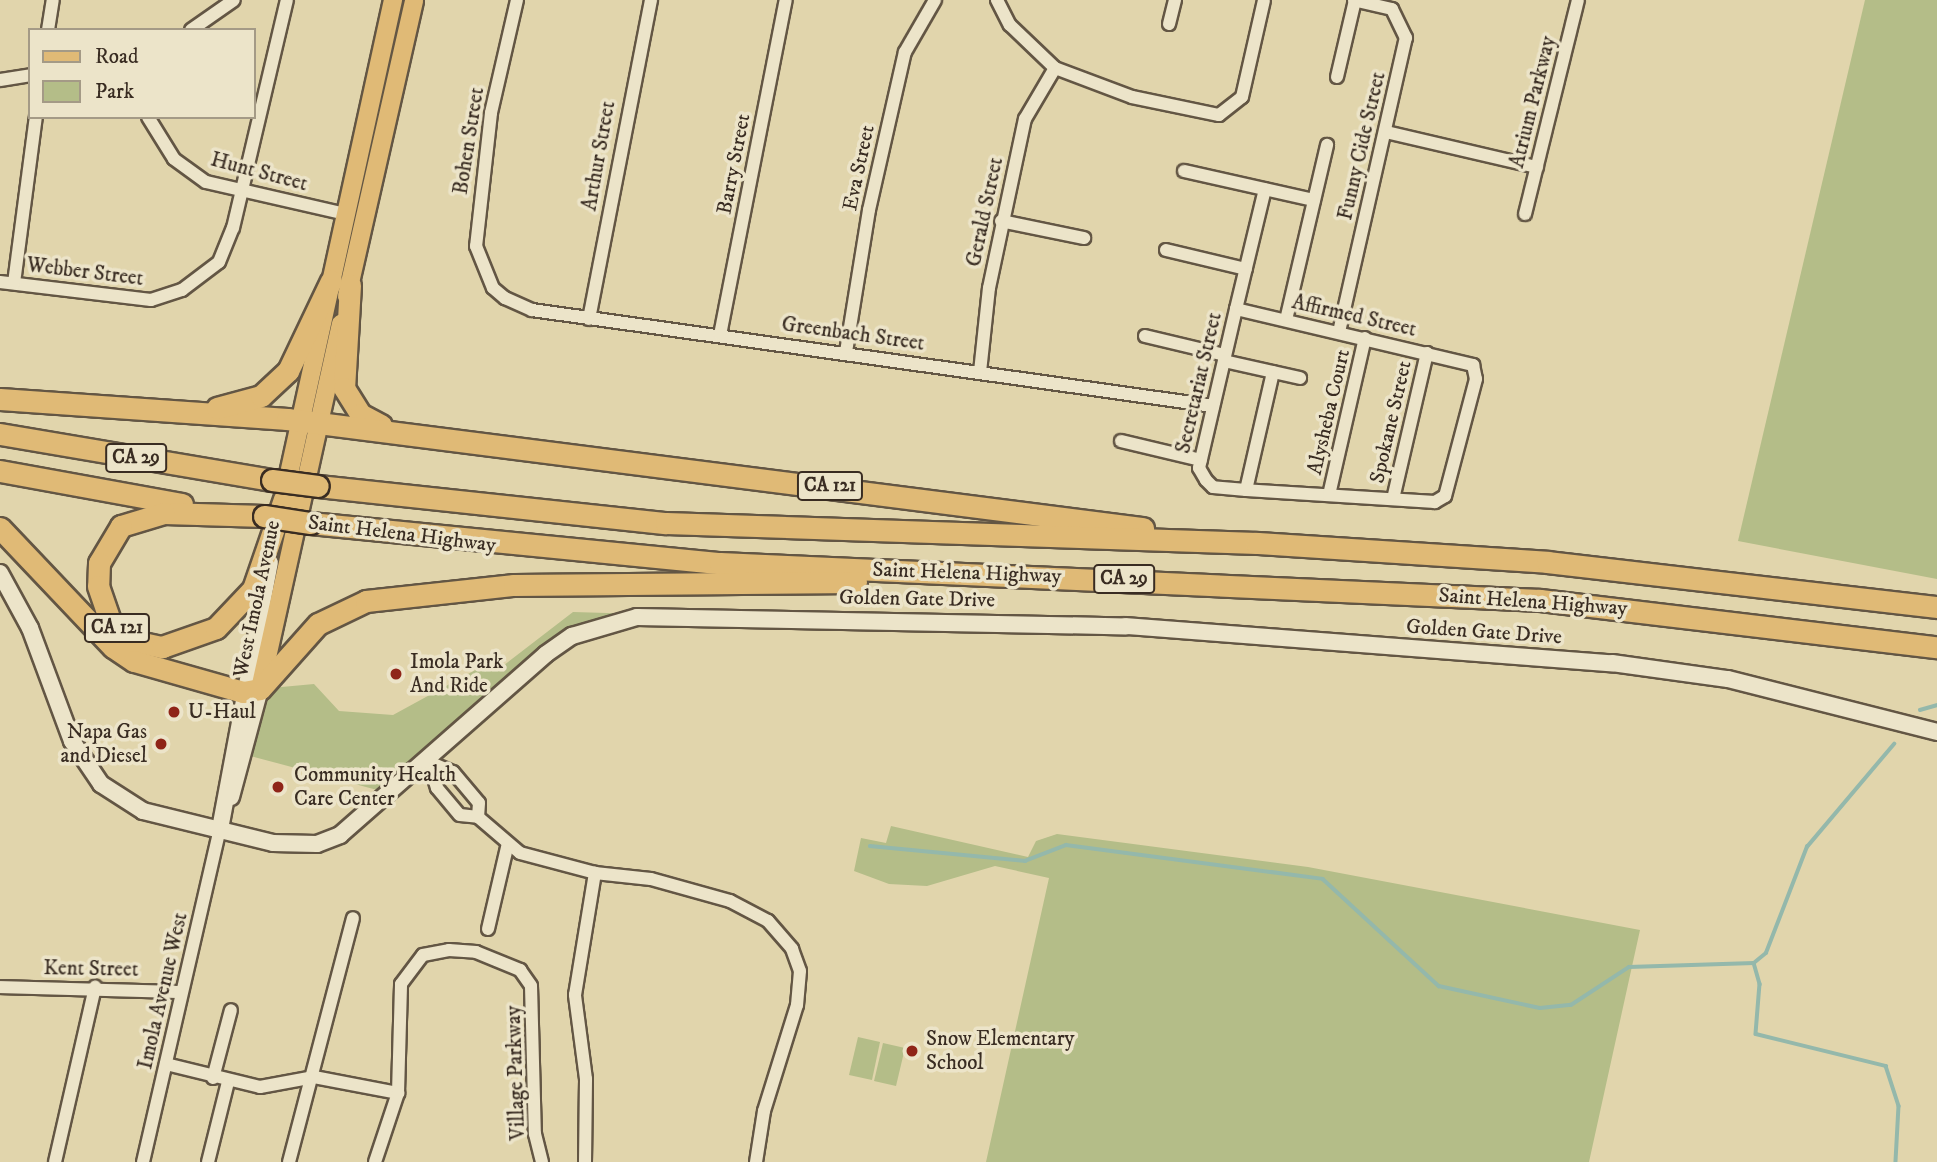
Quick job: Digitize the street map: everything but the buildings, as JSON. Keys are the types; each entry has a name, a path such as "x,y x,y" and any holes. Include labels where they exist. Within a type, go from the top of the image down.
{"highway":[{"path":"180,412 261,396 288,372 341,283"},
{"name":"CA 121","path":"341,283 346,396 360,414 403,432 1257,543"},
{"path":"0,399 310,422 403,432"},
{"name":"Saint Helena Highway","path":"0,434 272,480 679,524 1257,543 1547,562 1937,607"},
{"name":"Saint Helena Highway","path":"0,471 310,523 682,561 1227,583 1540,600 1937,647"},
{"name":"CA 121","path":"264,516 164,513 121,526 99,563 98,586 110,621 138,642 162,647 216,628 253,589 284,499"},
{"path":"0,528 123,654 252,691 318,624 366,601 429,591 590,582 1227,583"}],"main road":[{"name":"West Imola Avenue","path":"341,283 346,214 393,0"},
{"name":"West Imola Avenue","path":"252,691 341,283 414,0"},
{"name":"West Imola Avenue","path":"284,499 310,422"}],"street":[{"path":"48,28 53,0"},
{"path":"194,28 234,0"},
{"name":"Webber Street","path":"0,282 151,300 182,290 219,262 240,192 287,0"},
{"name":"Bohen Street","path":"493,288 476,246 478,216 491,113 517,0"},
{"name":"Arthur Street","path":"589,319 651,0"},
{"name":"Barry Street","path":"720,335 786,0"},
{"name":"Eva Street","path":"846,352 869,210 905,52 935,0"},
{"path":"997,0 1010,26 1055,68 1132,97 1219,115 1242,97 1264,0"},
{"path":"1169,24 1175,0"},
{"path":"1337,78 1354,0"},
{"name":"Funny Cide Street","path":"1339,332 1406,38 1402,19 1392,9 1354,0"},
{"name":"Atrium Parkway","path":"1525,214 1578,0"},
{"name":"Gerald Street","path":"980,372 1001,221 1025,119 1055,68"},
{"path":"0,80 28,75"},
{"path":"14,283 36,119"},
{"name":"Hunt Street","path":"149,119 174,159 206,182 240,192 346,214"},
{"path":"1385,132 1537,167"},
{"path":"1286,320 1327,145"},
{"path":"1184,171 1314,200"},
{"name":"Secretariat Street","path":"1265,188 1201,460 1213,487 1435,502"},
{"path":"1001,221 1084,238"},
{"path":"1166,250 1246,268"},
{"name":"Greenbach Street","path":"493,288 532,310 846,352 1213,406"},
{"name":"Affirmed Street","path":"1236,309 1464,360 1476,379 1450,486 1435,502"},
{"path":"1145,336 1300,378"},
{"name":"Alysheba Court","path":"1329,495 1365,338"},
{"name":"Spokane Street","path":"1393,499 1427,353"},
{"path":"1246,490 1273,372"},
{"path":"1121,442 1201,460"},
{"name":"West Imola Avenue","path":"220,829 252,691 284,499"},
{"name":"Golden Gate Drive","path":"0,573 25,616 85,765 137,808 273,843 317,844 362,820 572,636 637,617 676,615 1126,626 1612,663 1728,680 1937,732"},
{"path":"429,762 437,788 460,815 478,817 508,844 546,863 595,873 643,877 730,901 768,921 792,949 800,971 797,1005 764,1111 756,1162"},
{"path":"429,762 453,772 479,803 478,817"},
{"name":"Imola Avenue West","path":"143,1162 220,829"},
{"path":"488,929 508,844"},
{"path":"585,1162 586,1079 575,995 595,873"},
{"path":"289,1162 314,1077 353,919"},
{"name":"Village Parkway","path":"375,1162 398,1093 400,996 410,968 423,955 449,950 476,952 520,970 533,1000 535,1134 542,1162"},
{"name":"Kent Street","path":"0,987 95,987 181,992"},
{"path":"55,1162 95,987"},
{"path":"213,1078 231,1010"},
{"path":"166,1065 228,1082 260,1087 314,1077 398,1093"},
{"path":"208,1162 228,1082"}],"green space":[{"path":"1865,0 1937,0 1937,579 1738,541"},
{"path":"573,612 676,615 572,636 392,794 247,755 260,689 314,684 339,711 393,715 490,662 499,669"},
{"path":"891,826 1028,857 1036,841 1057,834 1308,867 1640,930 1589,1162 986,1162 1049,878 995,866 927,886 889,884 854,871 861,838 886,843"},
{"path":"858,1037 880,1042 872,1080 849,1075"},
{"path":"883,1043 905,1048 896,1086 874,1081"}],"waterway":[{"path":"1920,710 1937,705"},
{"path":"1755,962 1766,953 1807,847 1894,744"},
{"path":"870,846 1025,861 1066,845 1323,879 1439,986 1540,1008 1571,1005 1629,967 1754,963 1760,984 1756,1034 1886,1066 1899,1106 1896,1162"}],"place":[{"name":"Imola Park And Ride","path":"396,674"},
{"name":"U-Haul","path":"174,712"},
{"name":"Napa Gas and Diesel","path":"161,744"},
{"name":"Community Health Care Center","path":"278,787"},
{"name":"Snow Elementary School","path":"912,1051"}]}
